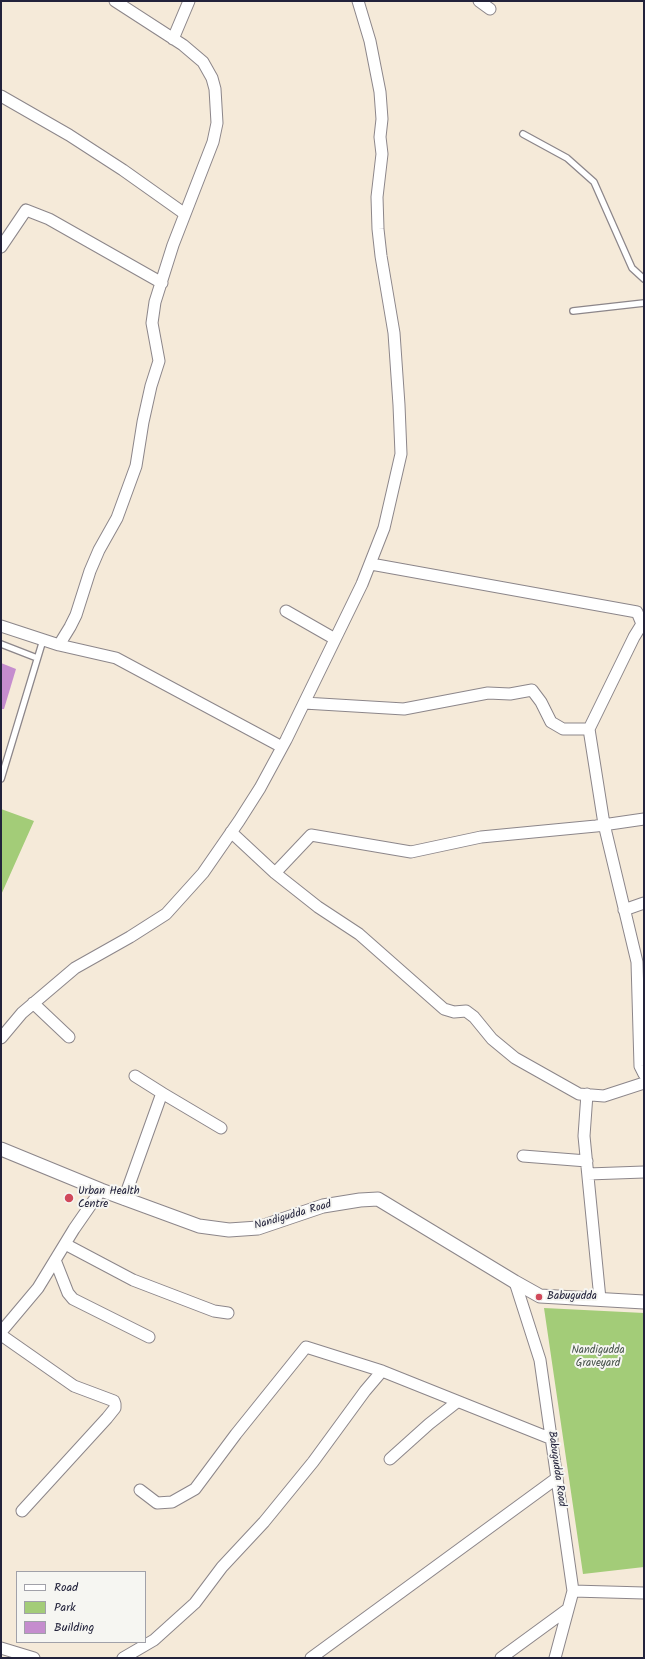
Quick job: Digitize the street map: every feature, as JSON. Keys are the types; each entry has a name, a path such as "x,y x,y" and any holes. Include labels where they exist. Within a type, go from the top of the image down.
{"street":[{"path":"59,645 76,615 86,581 99,550 117,518 136,466 143,422 151,386 159,361 152,323 154,302 162,283 185,214 213,142 218,123 215,89 208,70 197,56 115,1"},
{"path":"173,39 189,1"},
{"path":"1,1038 12,1024 33,1003 75,968 130,937 166,914 203,872 232,832 260,788 282,747 362,584 371,564 386,521 396,476 400,465 401,449 394,334 378,229 378,193 382,154 380,137 382,119 380,92 370,41 358,1"},
{"path":"479,1 490,9"},
{"path":"1,96 69,135 123,170 185,214"},
{"path":"1,247 26,210 49,219 162,283"},
{"path":"371,564 637,612 642,624 630,644 590,729 604,824 624,910 640,961 640,1066 644,1074"},
{"path":"286,610 335,640"},
{"path":"1,626 59,645 116,658 282,747"},
{"path":"304,703 404,709 488,693 510,694 532,690 541,702 551,722 563,729 590,729"},
{"path":"275,872 311,835 411,852 481,837 644,819"},
{"path":"232,832 275,872 318,907 359,934 444,1009 454,1012 466,1011 474,1017 492,1039 515,1058 579,1094 604,1096 644,1083"},
{"path":"624,910 644,903"},
{"path":"33,1003 69,1037"},
{"path":"135,1076 221,1128"},
{"path":"124,1199 162,1093"},
{"path":"587,1094 584,1136 600,1299"},
{"name":"Nandigudda Road","path":"1,1149 124,1199 199,1226 229,1230 258,1228 323,1206 360,1200 378,1199 540,1296 644,1302"},
{"path":"523,1156 587,1161"},
{"path":"588,1174 644,1172"},
{"path":"22,1512 107,1418 115,1408 116,1404 114,1401 74,1386 4,1337 1,1332 38,1288 101,1190"},
{"path":"65,1244 133,1280 214,1311 228,1314"},
{"path":"55,1260 68,1293 73,1299 149,1337"},
{"name":"Babugudda Road","path":"515,1282 540,1360 573,1591 555,1658"},
{"path":"140,1490 157,1503 172,1502 194,1488 306,1347 382,1371 552,1439"},
{"path":"123,1658 154,1640 195,1603 222,1566 269,1516 313,1462 365,1391 382,1371"},
{"path":"390,1459 429,1424 457,1402"},
{"path":"311,1658 557,1478"},
{"path":"573,1591 644,1593"},
{"path":"501,1658 568,1609"},
{"path":"1,1648 34,1658"}],"lane":[{"path":"523,134 567,158 594,182 632,268 644,279"},
{"path":"572,311 644,303"},
{"path":"1,779 43,640"},
{"path":"1,644 37,658"}],"green space":[{"path":"1,809 34,821 1,895"},
{"name":"Nandigudda Graveyard","path":"544,1308 644,1313 644,1567 583,1574"}],"building":[{"path":"1,663 16,669 4,709 1,709"}],"place":[{"name":"Urban Health Centre","path":"69,1198"},
{"name":"Babugudda","path":"539,1297"}]}
